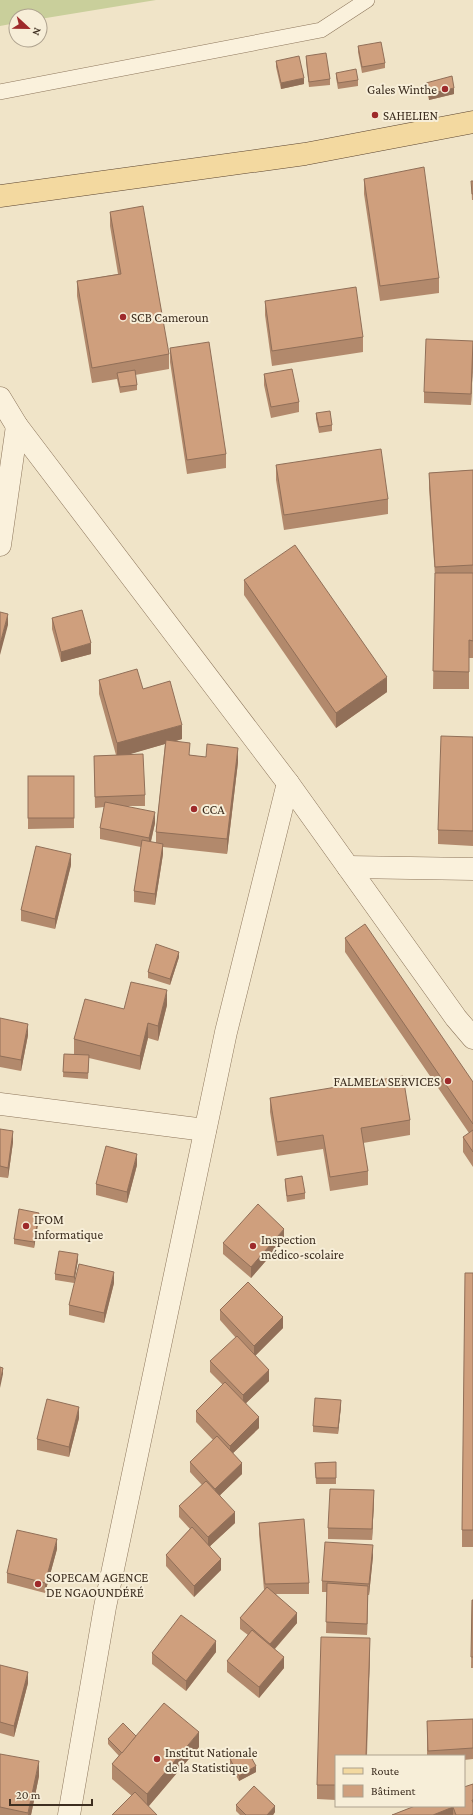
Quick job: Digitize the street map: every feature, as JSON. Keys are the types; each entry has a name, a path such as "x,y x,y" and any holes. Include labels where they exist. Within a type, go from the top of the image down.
{"main road":[{"path":"0,196 305,154 473,122"}],"street":[{"path":"0,398 17,426 288,783 456,1018 473,1038"},
{"path":"0,545 17,426"},
{"path":"69,1815 105,1607 205,1130 226,1032 288,783"},
{"path":"348,867 473,869"},
{"path":"0,1104 205,1130"}],"lane":[{"path":"0,92 321,30 367,0"}],"green space":[{"path":"0,0 156,0 48,18 48,8 8,8 8,24 0,26"}],"building":[{"path":"381,42 385,63 362,67 358,46"},
{"path":"326,53 330,79 309,82 306,56"},
{"path":"299,56 304,78 281,83 276,61"},
{"path":"356,69 358,80 338,83 336,73"},
{"path":"452,76 454,88 429,94 426,83"},
{"path":"424,167 439,278 380,286 364,179"},
{"path":"471,181 473,181 473,194 472,194"},
{"path":"143,206 169,354 92,368 77,281 121,274 110,212"},
{"path":"356,287 363,337 272,351 265,301"},
{"path":"426,339 473,341 471,394 424,392"},
{"path":"209,342 226,454 187,460 170,348"},
{"path":"292,369 299,402 271,407 264,374"},
{"path":"135,370 137,385 120,387 117,373"},
{"path":"330,411 332,425 319,427 316,413"},
{"path":"381,449 388,499 284,515 276,465"},
{"path":"473,470 473,565 435,567 429,473"},
{"path":"295,545 387,677 336,713 244,580"},
{"path":"435,573 473,573 473,641 469,640 469,672 433,671"},
{"path":"82,610 91,643 61,652 52,618"},
{"path":"0,612 8,614 0,644"},
{"path":"137,669 143,689 170,681 182,725 117,743 99,680"},
{"path":"441,736 473,737 473,831 438,830"},
{"path":"166,740 190,743 189,755 206,757 207,744 238,748 227,839 156,832"},
{"path":"143,754 145,795 95,797 94,756"},
{"path":"28,776 74,776 74,818 28,818"},
{"path":"105,802 155,812 149,838 100,828"},
{"path":"142,840 163,844 155,894 134,891"},
{"path":"36,846 71,854 55,919 21,910"},
{"path":"365,924 473,1082 473,1124 345,938"},
{"path":"156,944 179,952 170,979 148,972"},
{"path":"131,982 167,990 158,1026 148,1023 140,1056 74,1039 85,999 124,1009"},
{"path":"0,1018 28,1024 21,1060 0,1056"},
{"path":"64,1054 89,1055 88,1073 63,1072"},
{"path":"403,1076 410,1120 361,1128 368,1171 330,1177 323,1135 277,1142 270,1098"},
{"path":"0,1129 13,1131 8,1168 0,1166"},
{"path":"473,1130 473,1152 463,1137"},
{"path":"106,1146 137,1154 127,1192 96,1184"},
{"path":"302,1176 305,1193 287,1196 285,1179"},
{"path":"258,1204 284,1229 251,1267 223,1243"},
{"path":"19,1209 39,1213 34,1242 14,1239"},
{"path":"59,1251 78,1254 74,1277 55,1274"},
{"path":"79,1264 114,1272 104,1313 69,1305"},
{"path":"465,1273 473,1273 473,1530 462,1530"},
{"path":"248,1282 283,1317 254,1346 220,1310"},
{"path":"237,1336 269,1370 243,1395 210,1361"},
{"path":"0,1367 3,1368 0,1382"},
{"path":"225,1382 259,1417 230,1446 196,1411"},
{"path":"315,1398 341,1400 338,1428 313,1426"},
{"path":"47,1399 79,1407 69,1447 37,1439"},
{"path":"217,1436 242,1463 215,1489 190,1462"},
{"path":"336,1462 336,1478 316,1478 315,1463"},
{"path":"206,1481 235,1512 208,1537 179,1506"},
{"path":"330,1489 374,1490 372,1529 328,1528"},
{"path":"304,1519 309,1583 265,1584 259,1523"},
{"path":"192,1527 221,1559 194,1586 166,1555"},
{"path":"17,1530 57,1539 45,1583 7,1573"},
{"path":"325,1542 373,1545 369,1584 322,1581"},
{"path":"327,1583 368,1586 367,1624 326,1622"},
{"path":"267,1587 297,1613 270,1644 240,1618"},
{"path":"472,1600 473,1657 471,1657"},
{"path":"181,1615 216,1641 186,1681 152,1653"},
{"path":"252,1630 284,1657 259,1687 227,1661"},
{"path":"321,1637 370,1638 366,1755 335,1755 335,1785 317,1785"},
{"path":"0,1665 28,1672 14,1726 0,1722"},
{"path":"164,1703 199,1732 147,1794 112,1764"},
{"path":"473,1719 473,1748 428,1751 427,1721"},
{"path":"123,1723 136,1736 122,1753 108,1739"},
{"path":"247,1750 256,1766 239,1776 230,1759"},
{"path":"0,1754 39,1761 28,1813 0,1807"},
{"path":"473,1784 473,1814 456,1815 453,1807 465,1807 465,1787"},
{"path":"254,1786 275,1806 267,1815 246,1815 236,1805"},
{"path":"135,1792 157,1815 112,1815"},
{"path":"412,1807 453,1807 433,1815 392,1815"}],"place":[{"name":"Gales Winthe","path":"445,89"},
{"name":"SAHELIEN","path":"375,115"},
{"name":"SCB Cameroun","path":"123,317"},
{"name":"CCA","path":"194,809"},
{"name":"FALMELA SERVICES","path":"448,1081"},
{"name":"IFOM Informatique","path":"26,1226"},
{"name":"Inspection médico-scolaire","path":"253,1246"},
{"name":"SOPECAM AGENCE DE NGAOUNDÉRÉ","path":"38,1584"},
{"name":"Institut Nationale de la Statistique","path":"157,1759"}]}
